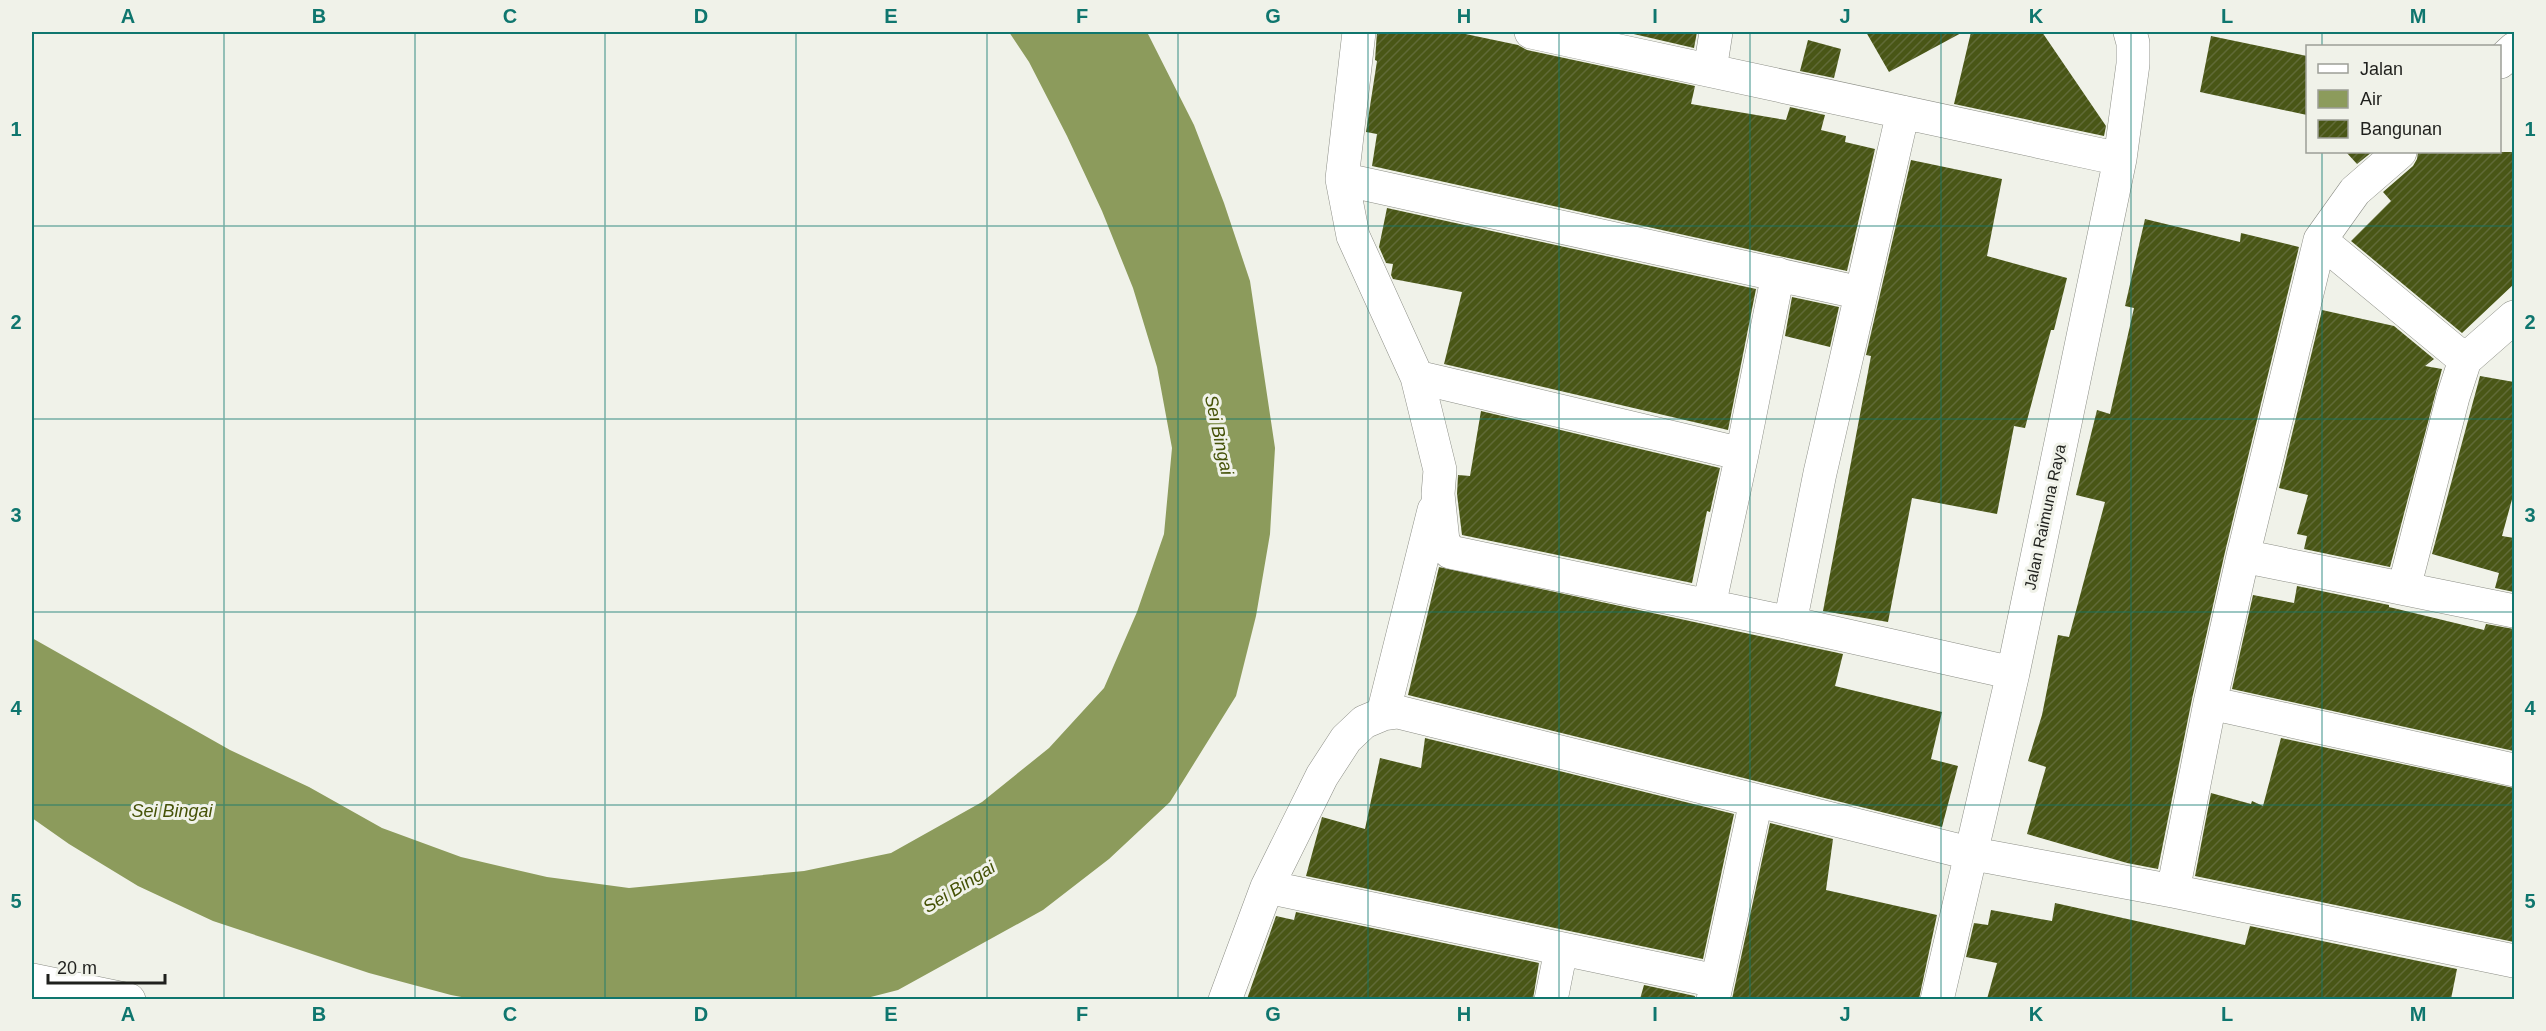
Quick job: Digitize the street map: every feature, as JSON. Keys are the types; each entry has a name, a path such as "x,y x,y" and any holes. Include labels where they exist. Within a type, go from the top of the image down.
{"street":[{"path":"1359,32 1342,179 1353,236 1417,377 1440,470 1438,494 1383,714"},
{"path":"1531,32 2120,159"},
{"path":"1710,70 1716,32"},
{"name":"Jalan Raimuna Raya","path":"1937,999 1969,853 2013,673 2120,159 2133,64 2133,43 2130,32"},
{"path":"2501,60 2514,49"},
{"path":"1790,623 1820,473 1903,112"},
{"path":"2173,891 2210,703 2243,556 2320,240 2355,191 2399,153"},
{"path":"1342,179 1862,293"},
{"path":"2320,240 2465,360"},
{"path":"1709,606 1778,274"},
{"path":"2404,588 2453,397 2465,360 2514,317"},
{"path":"1417,377 1742,454"},
{"path":"1438,494 1443,542 1450,552 1790,623 2013,673"},
{"path":"2243,556 2514,611"},
{"path":"2210,703 2514,770"},
{"path":"1226,999 1267,887 1322,776 1346,739 1364,722 1383,714 1398,712 1969,853 2173,891 2514,961"},
{"path":"1267,887 1561,950 1714,990 1756,801"},
{"path":"1551,999 1561,950"},
{"path":"32,980 129,999"}],"water":[{"name":"Sei Bingai","path":"1009,32 1147,32 1194,125 1224,203 1250,281 1275,448 1270,534 1256,616 1236,696 1170,802 1109,859 1043,910 898,990 863,999 477,1000 369,973 213,921 138,886 69,844 32,818 32,638 230,750 309,787 382,828 461,857 547,877 629,888 804,871 891,853 982,802 1049,748 1104,688 1137,612 1164,534 1172,448 1157,367 1133,288 1102,211 1067,136 1029,62"}],"building":[{"path":"1377,32 1456,32 1518,45 1527,50 1695,86 1691,104 1786,120 1790,107 1825,115 1821,130 1846,136 1845,142 1875,149 1847,271 1372,166 1377,134 1366,132 1377,61 1375,60"},
{"path":"1625,32 1697,32 1694,48"},
{"path":"1866,32 1963,32 1889,72"},
{"path":"1971,32 2042,32 2106,126 2104,136 1954,104"},
{"path":"2211,36 2306,56 2306,115 2200,92"},
{"path":"1808,40 1841,49 1834,78 1800,71"},
{"path":"2514,152 2514,284 2462,333 2351,241 2391,201 2383,192 2413,166 2418,153"},
{"path":"2347,153 2371,153 2357,164"},
{"path":"1911,160 2002,179 1987,256 2067,278 2025,428 2014,426 1997,514 1912,498 1888,622 1823,611 1871,356 1866,355"},
{"path":"1387,208 1756,289 1728,430 1444,364 1462,292 1393,279 1391,275 1393,264 1386,263 1379,247"},
{"path":"2145,219 2240,242 2241,233 2299,247 2225,552 2192,699 2158,869 2127,863 2027,834 2046,767 2028,761 2042,715 2058,635 2069,637 2105,502 2076,495 2097,410 2110,414 2134,308 2125,306"},
{"path":"1792,297 1839,307 1830,347 1785,336"},
{"path":"2322,310 2394,326 2434,359 2425,366 2442,369 2390,567 2304,549 2307,536 2297,534 2308,495 2279,488"},
{"path":"2480,376 2514,382 2514,492 2502,536 2514,538 2514,592 2495,588 2499,573 2432,554"},
{"path":"1481,411 1720,468 1710,512 1707,511 1692,583 1462,535 1457,494 1458,475 1470,476"},
{"path":"1439,567 1843,654 1835,686 1942,712 1931,759 1958,766 1942,827 1408,695"},
{"path":"2297,586 2389,605 2389,607 2484,630 2486,624 2514,629 2514,751 2232,689 2253,595 2294,603"},
{"path":"1425,738 1734,814 1703,959 1306,876 1322,817 1365,829 1380,758 1421,768"},
{"path":"2281,738 2514,788 2514,942 2195,876 2211,793 2251,804 2252,801 2263,806"},
{"path":"1770,823 1833,839 1826,890 1937,915 1919,999 1732,999"},
{"path":"2055,903 2245,945 2250,926 2457,969 2451,999 1987,999 1997,963 1966,957 1974,923 1988,925 1991,910 2052,921"},
{"path":"1296,912 1539,963 1533,999 1247,999 1276,916 1294,920"},
{"path":"1644,985 1695,996 1695,999 1640,999"}]}
